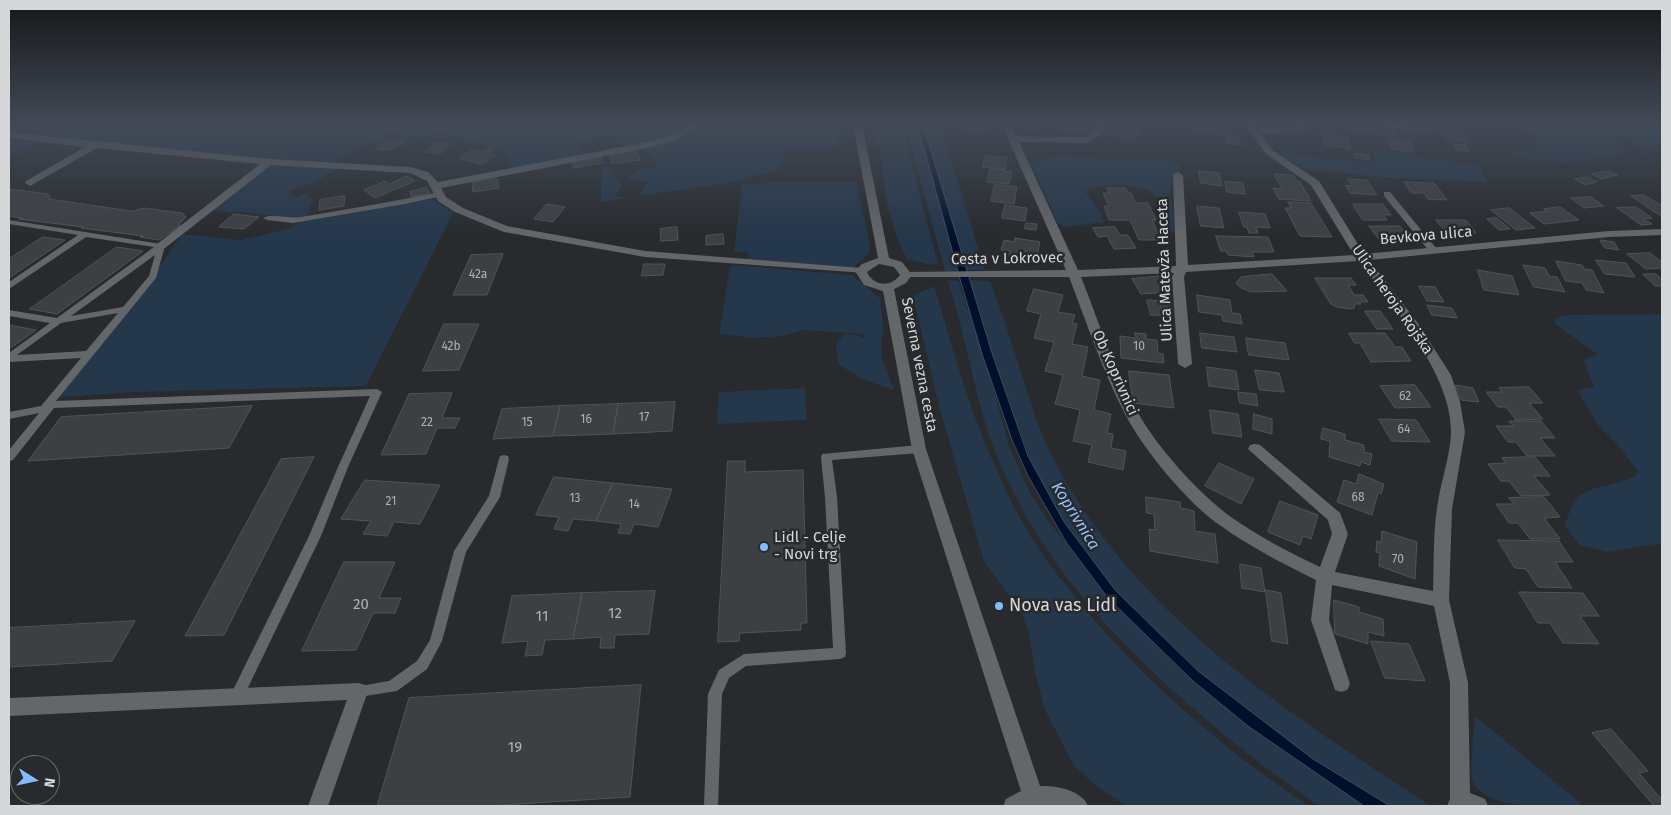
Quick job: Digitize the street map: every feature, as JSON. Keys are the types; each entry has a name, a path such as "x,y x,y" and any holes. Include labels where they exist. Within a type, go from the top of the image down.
{"street":[{"path":"30,183 64,163"},
{"path":"161,246 268,163"},
{"path":"287,163 411,170 424,174 442,198 458,210 504,229 570,242 645,254 861,271 871,263 884,261 902,267 906,275 900,283 888,287 873,285 867,282 863,278 861,271"},
{"path":"437,190 563,163"},
{"path":"865,163 884,261"},
{"name":"Ob Koprivnici","path":"1023,163 1072,272 1114,377 1132,415 1163,460 1191,490 1225,521 1294,562 1325,577 1441,600"},
{"name":"Ulica heroja Rojška","path":"1285,163 1315,183 1360,256 1411,322 1444,375 1453,402 1458,432 1444,509 1441,600 1458,683 1465,804"},
{"name":"Ulica Matevža Haceta","path":"1178,175 1182,269 1178,277 1185,364"},
{"name":"Bevkova ulica","path":"1072,272 1283,264 1609,234 1662,232"},
{"name":"Cesta v Lokrovec","path":"906,275 1072,272"},
{"name":"Severna vezna cesta","path":"888,287 919,449 1033,796"},
{"path":"1255,449 1335,517 1340,534 1325,577 1320,620 1341,684"},
{"path":"9,708 359,691 318,806"},
{"path":"1013,806 1019,801 1033,796 1052,795 1071,801 1078,806"}],"lane":[{"path":"267,218 293,221 405,202 437,190"},
{"path":"1386,194 1432,250"},
{"path":"11,224 161,246"},
{"path":"9,286 85,234"},
{"path":"9,415 44,409 154,276 161,246"},
{"path":"9,358 161,246"},
{"path":"9,314 58,322 127,309"},
{"path":"9,358 90,354"},
{"path":"9,457 51,405 377,392 343,467 315,536 237,696"},
{"path":"712,806 715,694 724,674 744,660 840,653 831,496 826,458 919,449"},
{"path":"359,691 392,687 422,665 436,641 460,551 494,497 504,458"}],"shaded area":[{"path":"508,163 546,163 511,170"},
{"path":"655,163 782,163 779,169 774,172 748,177 741,181 644,195 640,194 648,182 628,178 637,170 656,168"},
{"path":"881,163 911,163 938,264 930,265 907,259 897,237 886,197"},
{"path":"915,163 928,163 958,271 945,271"},
{"path":"928,163 934,163 991,350 1028,456 1064,522 1116,591 1198,671 1313,759 1390,806 1364,806 1248,726 1193,681 1108,598 1066,542 1028,476 1012,440 983,357"},
{"path":"935,163 952,163 985,270 967,270"},
{"path":"1032,163 1178,163 1180,171 1172,177 1170,195 1174,234 1169,232 1158,199 1153,193 1136,186 1115,185 1088,189 1086,193 1100,212 1104,222 1065,227 1057,222"},
{"path":"1293,163 1461,163 1479,166 1487,182 1381,177 1302,169"},
{"path":"274,165 340,167 315,182 289,191 294,198 304,194 313,200 305,217 292,219 254,213 210,211 264,170"},
{"path":"601,167 608,167 622,184 616,196 630,198 601,202"},
{"path":"779,182 856,182 871,251 853,268 747,259 748,253 734,251 742,185"},
{"path":"433,199 453,213 366,386 136,392 54,397 153,276 182,234 241,240 291,228 299,222"},
{"path":"733,265 852,275 880,298 884,335 881,335 882,359 894,390 862,379 838,364 836,344 844,334 857,335 864,339 864,334 803,330 782,336 753,338 719,334 730,267"},
{"path":"947,280 958,281 990,376 1009,446 1031,495 1047,519 1108,598 1193,681 1248,726 1364,806 1334,807 1319,805 1262,765 1163,681 1100,618 1071,583 1045,547 1022,508 1002,468 985,422 955,303"},
{"path":"970,280 990,281 1036,420 1048,448 1081,506 1121,559 1165,608 1214,652 1266,694 1431,806 1391,806 1313,759 1198,671 1116,591 1064,522 1033,467 991,351"},
{"path":"934,286 976,420 1016,510 1042,554 1099,626 1164,692 1235,753 1309,806 1125,805 1094,784 1074,766 1045,710 1035,673 1029,634 1018,603 1010,597 984,561 940,410 913,296"},
{"path":"1662,314 1662,543 1608,552 1580,545 1565,527 1570,510 1577,499 1593,489 1626,480 1639,473 1617,444 1598,425 1577,390 1594,387 1584,361 1597,354 1554,323 1557,317 1568,315"},
{"path":"805,388 807,420 717,424 719,392"},
{"path":"1475,716 1584,806 1520,805 1488,797 1477,789 1472,777"}],"building":[{"path":"573,163 603,163 574,168"},
{"path":"984,163 1006,163 1005,170 983,167"},
{"path":"990,169 1012,172 1009,184 987,182"},
{"path":"1199,171 1219,173 1222,186 1201,183"},
{"path":"1609,171 1618,175 1601,179 1592,174"},
{"path":"1274,174 1293,175 1300,182 1311,201 1279,199 1273,188 1282,189"},
{"path":"407,176 415,181 375,198 364,190 385,181 389,184"},
{"path":"1587,177 1597,182 1585,185 1575,179"},
{"path":"497,179 499,188 473,192 472,183"},
{"path":"1348,179 1367,180 1377,195 1350,193 1345,185 1352,186"},
{"path":"1225,181 1243,183 1245,194 1227,192"},
{"path":"1404,182 1434,183 1447,200 1428,199 1424,193 1412,193"},
{"path":"995,184 1017,187 1014,204 991,201"},
{"path":"427,187 430,193 412,197 410,192"},
{"path":"1107,188 1125,188 1128,193 1131,193 1135,203 1148,203 1156,220 1152,220 1161,240 1139,240 1130,220 1109,220 1104,206 1109,206 1103,193 1109,193"},
{"path":"9,189 48,194 49,199 131,211 145,208 182,213 186,217 178,225 181,225 159,240 140,237 143,236 81,228 83,227 19,219 21,218 9,216"},
{"path":"1644,195 1662,204 1662,217 1631,196"},
{"path":"345,196 344,206 319,210 320,200"},
{"path":"1591,197 1604,206 1584,208 1571,198"},
{"path":"1288,202 1311,203 1332,237 1300,236 1285,208 1291,208"},
{"path":"547,204 565,207 553,222 534,219"},
{"path":"1353,204 1383,204 1391,215 1383,215 1387,220 1363,220"},
{"path":"1005,205 1027,208 1025,221 1002,218"},
{"path":"1197,206 1219,208 1224,228 1201,226"},
{"path":"1560,207 1579,220 1544,224 1530,213 1548,211 1544,209"},
{"path":"1636,207 1652,218 1643,219 1652,224 1641,225 1617,208"},
{"path":"1509,208 1535,228 1516,230 1491,210"},
{"path":"1239,212 1265,214 1270,228 1256,227 1258,233 1249,233 1247,227 1244,227"},
{"path":"234,214 259,217 244,229 219,227"},
{"path":"1497,218 1510,229 1499,230 1487,219"},
{"path":"1436,220 1466,220 1476,233 1446,232"},
{"path":"1026,223 1037,224 1036,230 1025,229"},
{"path":"1369,226 1400,226 1408,237 1397,237 1400,240 1379,239"},
{"path":"677,227 678,240 661,241 660,229"},
{"path":"1115,227 1120,235 1128,235 1136,248 1114,249 1107,236 1098,237 1093,228"},
{"path":"723,234 724,244 706,245 706,236"},
{"path":"1216,236 1268,237 1274,252 1252,252 1254,257 1228,255 1226,251 1221,251"},
{"path":"43,237 65,240 9,278 9,259"},
{"path":"1015,238 1040,242 1036,260 1009,256 1010,251 1001,250 1004,240 1015,242"},
{"path":"1600,240 1614,242 1619,250 1605,248"},
{"path":"117,247 143,251 57,314 30,309"},
{"path":"1650,253 1662,262 1662,268 1646,269 1627,254"},
{"path":"503,254 487,295 453,295 471,255"},
{"path":"1596,260 1626,263 1635,277 1605,274"},
{"path":"1556,261 1582,265 1584,269 1592,270 1604,293 1586,290 1582,283 1566,281"},
{"path":"644,264 665,264 663,275 642,276"},
{"path":"1523,265 1545,268 1549,276 1557,277 1565,292 1534,287"},
{"path":"1478,270 1512,276 1519,295 1484,290"},
{"path":"1272,274 1287,291 1251,292 1241,288 1236,283 1241,277"},
{"path":"1643,274 1656,274 1662,280 1662,286 1655,286"},
{"path":"1162,276 1172,292 1141,294 1132,279"},
{"path":"1315,278 1351,278 1356,285 1348,285 1354,295 1363,295 1368,302 1359,302 1361,304 1355,304 1354,308 1350,309 1337,307 1331,304"},
{"path":"1419,286 1435,287 1444,302 1427,301"},
{"path":"1034,289 1063,295 1058,312 1075,315 1072,323 1077,324 1072,344 1088,347 1082,376 1100,380 1094,410 1111,414 1107,433 1113,434 1111,448 1126,451 1123,470 1088,462 1092,445 1073,441 1080,410 1055,404 1063,375 1045,371 1054,342 1034,338 1041,314 1027,311"},
{"path":"1197,295 1230,300 1232,313 1240,314 1242,324 1223,321 1222,315 1199,312"},
{"path":"1147,300 1169,301 1173,316 1151,315"},
{"path":"1427,305 1452,308 1457,318 1432,315"},
{"path":"1365,311 1380,311 1393,329 1377,329"},
{"path":"444,324 479,324 459,370 423,371"},
{"path":"9,325 36,330 9,349"},
{"path":"1135,333 1146,334 1146,339 1157,340 1158,353 1163,354 1164,363 1121,358 1120,336 1136,338"},
{"path":"1200,333 1234,337 1237,352 1202,348"},
{"path":"1349,333 1385,333 1395,347 1402,347 1411,361 1371,362 1360,343 1355,343"},
{"path":"1246,338 1285,343 1289,360 1249,355"},
{"path":"1207,367 1236,371 1239,390 1209,386"},
{"path":"1255,370 1279,373 1284,392 1260,390"},
{"path":"1129,371 1169,375 1174,408 1133,403"},
{"path":"1415,385 1431,407 1395,408 1380,386"},
{"path":"1455,385 1473,388 1479,402 1461,400"},
{"path":"1529,387 1543,403 1529,403 1543,419 1516,420 1506,407 1498,407 1486,392 1502,392 1499,388"},
{"path":"1238,392 1256,394 1258,406 1240,403"},
{"path":"452,393 442,418 460,418 455,428 437,428 426,454 381,455 409,394"},
{"path":"675,402 672,431 613,434 618,404"},
{"path":"618,404 613,434 553,436 560,406"},
{"path":"252,406 229,448 28,461 61,417"},
{"path":"560,406 553,436 493,439 502,409"},
{"path":"1210,410 1238,414 1242,437 1213,433"},
{"path":"1254,414 1272,419 1272,434 1253,429"},
{"path":"1379,419 1416,420 1430,442 1392,441"},
{"path":"1509,421 1541,421 1555,438 1540,438 1555,456 1527,456 1516,442 1508,442 1496,426 1513,426"},
{"path":"1323,428 1345,434 1345,440 1364,445 1364,452 1372,454 1370,465 1361,462 1360,466 1329,457 1330,441 1321,439"},
{"path":"314,457 224,635 185,636 281,459"},
{"path":"1535,457 1550,476 1534,476 1550,495 1521,496 1509,481 1501,481 1488,464 1506,463 1502,458"},
{"name":"Lidl - Celje - Novi trg","path":"728,461 745,461 745,472 803,470 807,623 801,623 801,630 740,633 739,641 718,642"},
{"path":"1219,463 1254,479 1241,504 1205,486"},
{"path":"1359,474 1384,484 1381,494 1378,493 1372,515 1337,502 1344,480 1356,484"},
{"path":"554,477 613,483 596,521 573,519 568,531 554,529 559,517 536,515"},
{"path":"365,480 440,485 420,524 394,522 387,536 363,534 371,521 341,519"},
{"path":"613,483 672,489 658,527 634,524 630,534 618,533 621,524 596,521"},
{"path":"1146,497 1180,502 1181,508 1194,511 1195,531 1215,534 1218,563 1150,551 1149,529 1155,530 1154,514 1147,513"},
{"path":"1544,497 1560,517 1544,518 1560,539 1530,539 1518,523 1509,523 1496,504 1514,504 1509,498"},
{"path":"1280,501 1318,515 1311,539 1303,536 1300,545 1268,532"},
{"path":"1382,531 1417,542 1415,579 1379,566 1380,553 1376,552 1377,541 1381,542"},
{"path":"1498,540 1559,541 1573,562 1555,562 1572,588 1538,587 1526,569 1515,568"},
{"path":"344,562 395,562 379,598 401,598 395,613 373,613 356,650 302,651"},
{"path":"1240,564 1261,568 1265,592 1242,588"},
{"path":"1266,590 1281,593 1288,644 1272,641"},
{"path":"655,591 649,634 615,635 614,648 600,648 601,637 573,639 582,593"},
{"path":"1519,592 1583,593 1599,616 1580,616 1599,644 1563,643 1550,623 1538,623"},
{"path":"582,593 573,639 545,640 542,655 525,656 528,641 502,643 512,596"},
{"path":"1334,600 1359,607 1359,612 1383,619 1384,636 1368,632 1368,644 1335,634"},
{"path":"135,621 112,661 9,667 9,628"},
{"path":"1371,641 1409,644 1425,681 1385,678"},
{"path":"641,685 630,797 487,806 377,806 409,698"},
{"path":"1611,729 1648,771 1639,773 1662,800 1662,806 1654,806 1592,733"}],"place":[{"name":"Lidl - Celje - Novi trg","path":"764,547"},
{"name":"Nova vas Lidl","path":"999,606"}],"water label":[{"name":"Koprivnica","path":"1075,516"}]}
